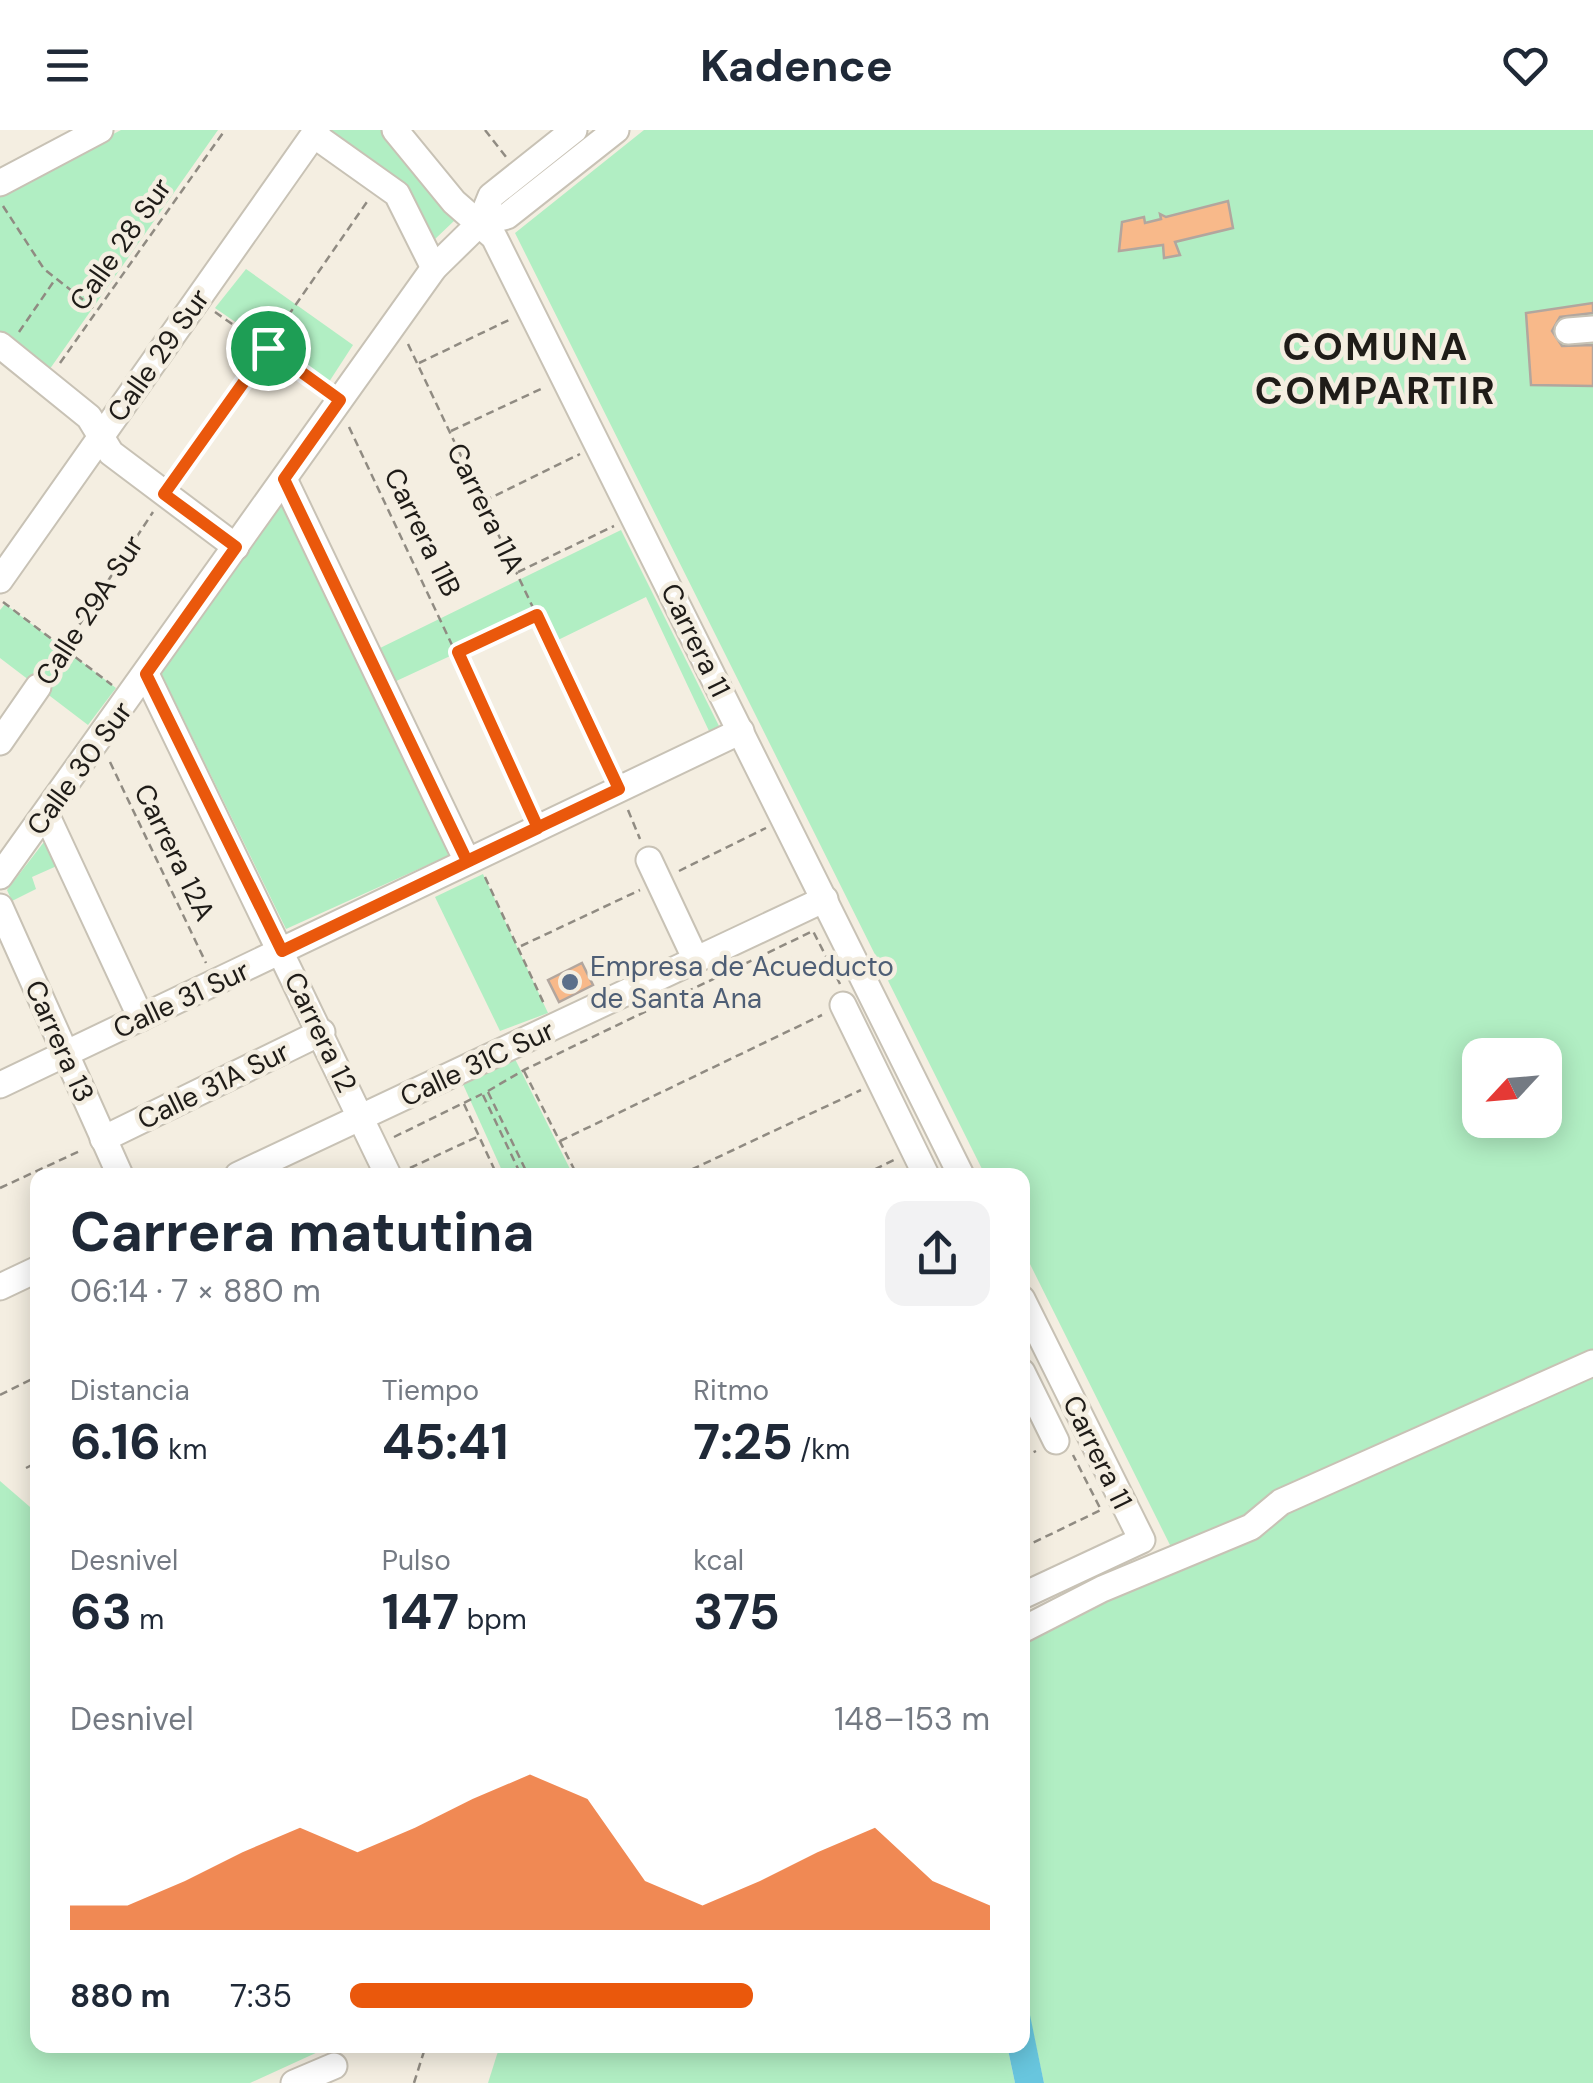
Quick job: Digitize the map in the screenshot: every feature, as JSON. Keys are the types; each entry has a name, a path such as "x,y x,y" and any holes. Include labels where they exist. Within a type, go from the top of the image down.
{"street":[{"path":"0,183 100,130"},
{"name":"Carrera 11","path":"395,130 454,202 494,236 958,1168"},
{"path":"480,223 491,196 574,130"},
{"path":"480,223 508,216 616,130"},
{"path":"315,132 382,182 406,207 434,268"},
{"name":"Calle 29 Sur","path":"0,580 315,132"},
{"name":"Calle 30 Sur","path":"0,876 284,479 343,410 434,268 480,223"},
{"path":"3,347 89,416 110,453 236,547"},
{"path":"284,479 475,868"},
{"name":"Carrera 12","path":"146,674 362,1116 394,1168"},
{"name":"Calle 29A Sur","path":"0,742 38,688"},
{"name":"Calle 31 Sur","path":"0,1085 282,951 475,868 538,828 741,730"},
{"path":"46,814 140,1018"},
{"path":"649,860 696,960"},
{"name":"Calle 31C Sur","path":"253,1168 825,900"},
{"name":"Carrera 13","path":"0,908 100,1141 116,1168"},
{"path":"842,1006 923,1168"},
{"name":"Calle 31A Sur","path":"100,1141 322,1032"},
{"path":"0,1287 30,1273"},
{"name":"Carrera 11","path":"1030,1314 1142,1540 1030,1592"},
{"path":"1030,1626 1102,1589 1251,1527 1281,1502 1593,1364"},
{"path":"1030,1397 1046,1446"},
{"path":"294,2083 334,2065"}],"path":[{"name":"Calle 28 Sur","path":"48,381 225,130"},
{"path":"485,130 507,158"},
{"name":"Calle 29A Sur","path":"38,688 164,494 382,182"},
{"path":"0,198 19,237 54,280 97,310"},
{"path":"3,347 54,280"},
{"path":"197,300 268,348 343,410"},
{"path":"418,364 524,313"},
{"name":"Carrera 11A","path":"401,329 649,860"},
{"path":"450,432 557,381"},
{"name":"Carrera 11B","path":"343,410 538,828"},
{"path":"483,501 590,449"},
{"path":"516,572 625,520"},
{"path":"0,600 129,697"},
{"path":"458,652 537,615"},
{"name":"Carrera 12A","path":"99,739 215,982"},
{"path":"475,868 548,1013"},
{"path":"390,1139 813,930 847,998 842,1006 560,1141"},
{"path":"524,1070 574,1168"},
{"path":"695,1168 863,1089"},
{"path":"488,1092 525,1168"},
{"path":"482,1094 518,1168"},
{"path":"463,1102 493,1168"},
{"path":"408,1168 479,1136"},
{"path":"43,1168 100,1141"},
{"path":"877,1168 898,1158"},
{"path":"0,1188 30,1174"},
{"path":"0,1394 30,1380"},
{"path":"1030,1454 1064,1438 1101,1510 1030,1544"},
{"path":"26,1468 30,1466"},
{"path":"414,2083 423,2053"}],"green space":[{"path":"121,130 218,130 47,373 0,336 0,193"},
{"path":"329,130 382,130 455,220 434,240 406,184"},
{"path":"644,130 1593,130 1593,2083 1044,2083 1030,2018 1030,1610 1171,1547 1030,1264 1030,1168 982,1168 515,233"},
{"path":"246,269 353,345 327,385 215,308"},
{"path":"282,498 452,854 286,929 159,669"},
{"path":"621,530 719,726 709,731 646,597 558,640 545,612 392,683 376,650"},
{"path":"5,604 116,688 88,725 0,658 0,610"},
{"path":"47,838 59,865 32,877 36,889 12,901 7,890"},
{"path":"483,874 548,1013 500,1031 435,897"},
{"path":"514,1057 570,1168 501,1168 462,1082"},
{"path":"0,1481 30,1507 30,2053 316,2053 250,2083 0,2083"},
{"path":"497,2053 1009,2053 1015,2083 488,2083"}],"water":[{"path":"1030,2015 1044,2083 1015,2083 1009,2053 1030,2053"}],"building":[{"path":"1228,201 1233,228 1175,242 1180,255 1164,258 1163,245 1119,251 1122,222 1144,217 1145,223 1161,219 1160,214 1166,217"},
{"path":"1593,303 1593,313 1560,317 1552,331 1562,346 1593,345 1593,386 1531,385 1526,313"},
{"name":"Empresa de Acueducto de Santa Ana","path":"582,963 593,985 559,1002 548,980"}],"place":[{"name":"Empresa de Acueducto de Santa Ana","path":"570,982"}],"district":[{"name":"COMUNA COMPARTIR","path":"1376,369"}],"route":[{"path":"268,348 164,494 236,547 146,674 282,951 538,828 458,652 537,615 619,789 538,828 467,861 284,479 340,400 268,348"}]}
